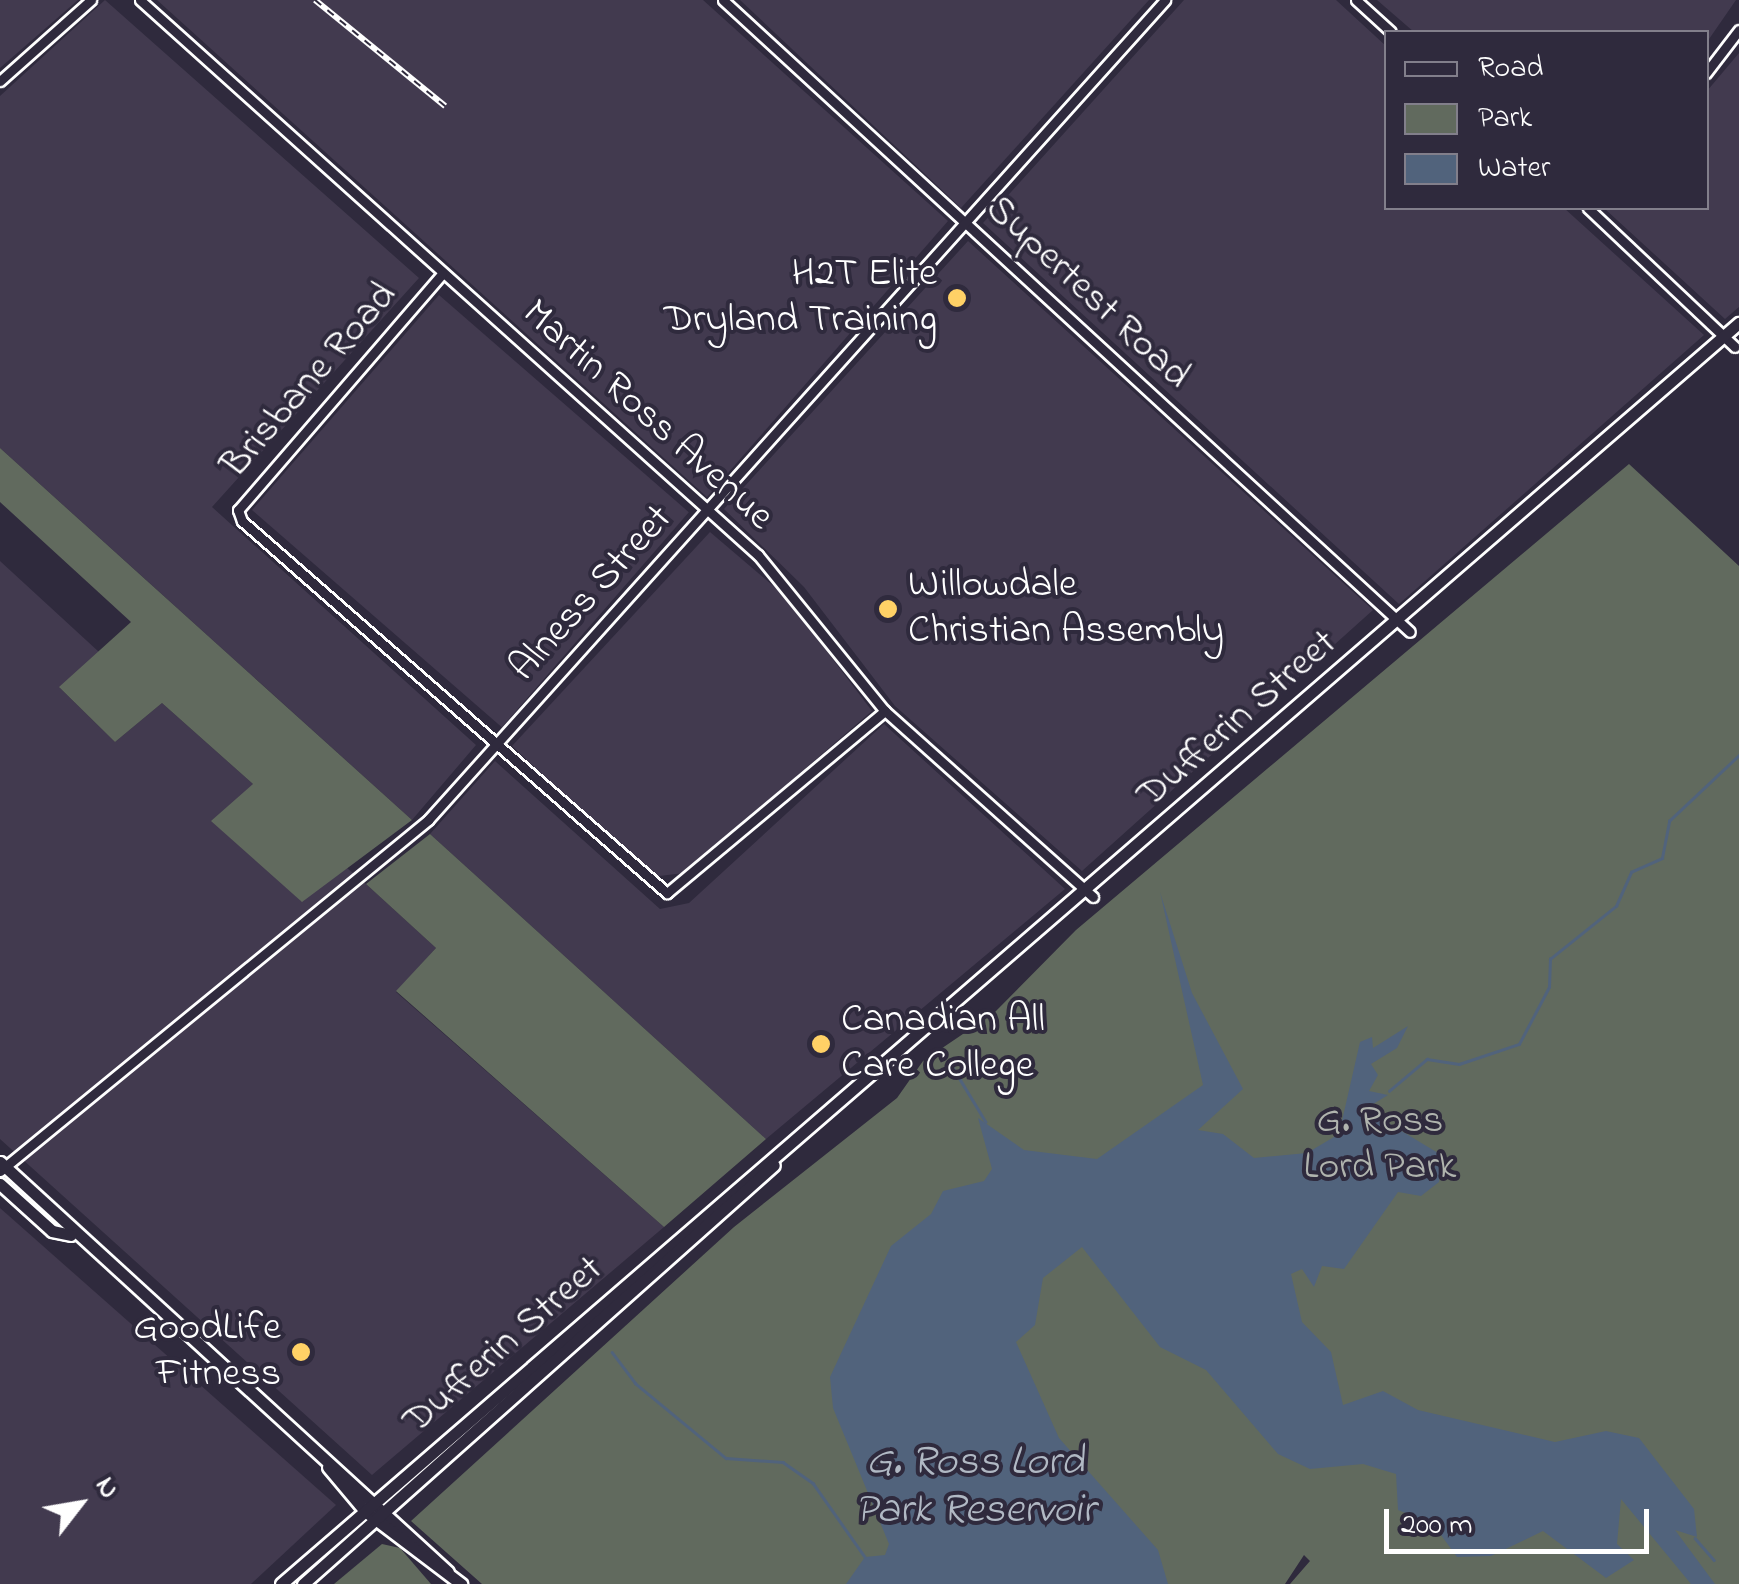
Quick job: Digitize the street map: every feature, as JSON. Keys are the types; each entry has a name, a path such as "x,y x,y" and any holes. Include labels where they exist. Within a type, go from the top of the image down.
{"main road":[{"name":"Dufferin Street","path":"281,1584 1405,628 1739,323"},
{"name":"Dufferin Street","path":"303,1584 389,1512 775,1164"},
{"path":"2,1167 71,1235 328,1467 389,1512 461,1584"},
{"path":"0,1184 52,1230 71,1235"},
{"path":"328,1467 365,1511 448,1572"}],"street":[{"path":"0,81 91,0"},
{"name":"Martin Ross Avenue","path":"140,0 785,583 885,711 1091,894"},
{"name":"Supertest Road","path":"722,0 1405,628"},
{"name":"Alness Street","path":"2,1167 428,820 1166,0"},
{"path":"1356,0 1389,30"},
{"path":"1709,68 1739,30"},
{"path":"1590,210 1735,347"},
{"name":"Brisbane Road","path":"442,274 238,510 496,748 667,893 885,711"}],"shaded area":[{"path":"0,0 78,0 0,68"},
{"path":"105,0 419,278 212,507 476,745 412,820 0,448 0,96"},
{"path":"157,0 703,0 948,221 707,497"},
{"path":"740,0 1149,0 961,208"},
{"path":"1184,0 1336,0 1384,44 1384,210 1566,210 1704,335 1399,604 983,223"},
{"path":"1377,0 1736,0 1709,39 1709,30 1412,30"},
{"path":"1739,53 1739,307 1725,319 1606,210 1709,210 1709,89"},
{"path":"968,241 1373,610 1082,871 895,706 804,587 724,509"},
{"path":"439,295 689,512 502,727 252,510"},
{"path":"710,532 785,596 872,711 684,873 651,877 512,746"},
{"path":"0,561 99,652 60,688 115,742 162,703 253,784 301,901 347,868 366,884 436,948 396,992 664,1227 372,1475 0,1139"},
{"path":"884,724 1065,889 766,1139 430,834 495,761 660,909 689,903"},
{"path":"0,1208 336,1505 251,1584 0,1584"}],"green space":[{"path":"0,448 412,820 302,902 211,821 253,784 162,703 115,742 59,687 131,622 0,502"},
{"name":"G. Ross Lord Park","path":"1629,464 1739,566 1739,1584 1290,1584 1310,1561 1304,1555 1285,1584 482,1584 411,1521 734,1227 897,1098 923,1061 994,1013 1076,930"},
{"path":"430,834 766,1139 664,1227 396,991 436,948 366,884"},
{"path":"382,1544 400,1548 431,1584 334,1584"}],"water":[{"name":"G. Ross Lord Park Reservoir","path":"1160,892 1192,993 1243,1089 1198,1130 1223,1134 1254,1158 1307,1153 1339,1134 1360,1042 1372,1037 1373,1048 1408,1026 1397,1048 1371,1064 1378,1075 1369,1091 1388,1095 1365,1109 1443,1156 1439,1182 1421,1196 1398,1192 1344,1269 1322,1266 1314,1287 1302,1269 1291,1274 1302,1322 1331,1352 1343,1405 1383,1391 1418,1410 1555,1442 1606,1431 1639,1438 1694,1509 1697,1537 1675,1530 1715,1584 1691,1584 1621,1499 1617,1544 1634,1560 1606,1578 1543,1531 1491,1556 1457,1557 1433,1524 1398,1510 1396,1474 1363,1464 1310,1469 1278,1454 1206,1370 1160,1347 1082,1247 1043,1278 1035,1325 1016,1342 1059,1438 1158,1550 1168,1584 846,1584 865,1557 885,1555 889,1544 833,1408 830,1377 891,1246 931,1214 943,1191 984,1181 992,1169 978,1118 1024,1150 1097,1159 1203,1085"}],"waterway":[{"path":"1389,1091 1427,1059 1459,1064 1519,1044 1549,987 1550,959 1616,906 1631,872 1662,858 1669,821 1739,755"},
{"path":"949,1061 986,1122"},
{"path":"612,1352 635,1383 726,1458 783,1462 813,1483 865,1557"},
{"path":"1695,1538 1714,1560"}],"railway":[{"path":"315,0 445,106"}],"place":[{"name":"H2T Elite Dryland Training","path":"957,298"},
{"name":"Willowdale Christian Assembly","path":"888,609"},
{"name":"Canadian All Care College","path":"821,1044"},
{"name":"GoodLife Fitness","path":"301,1352"}]}
